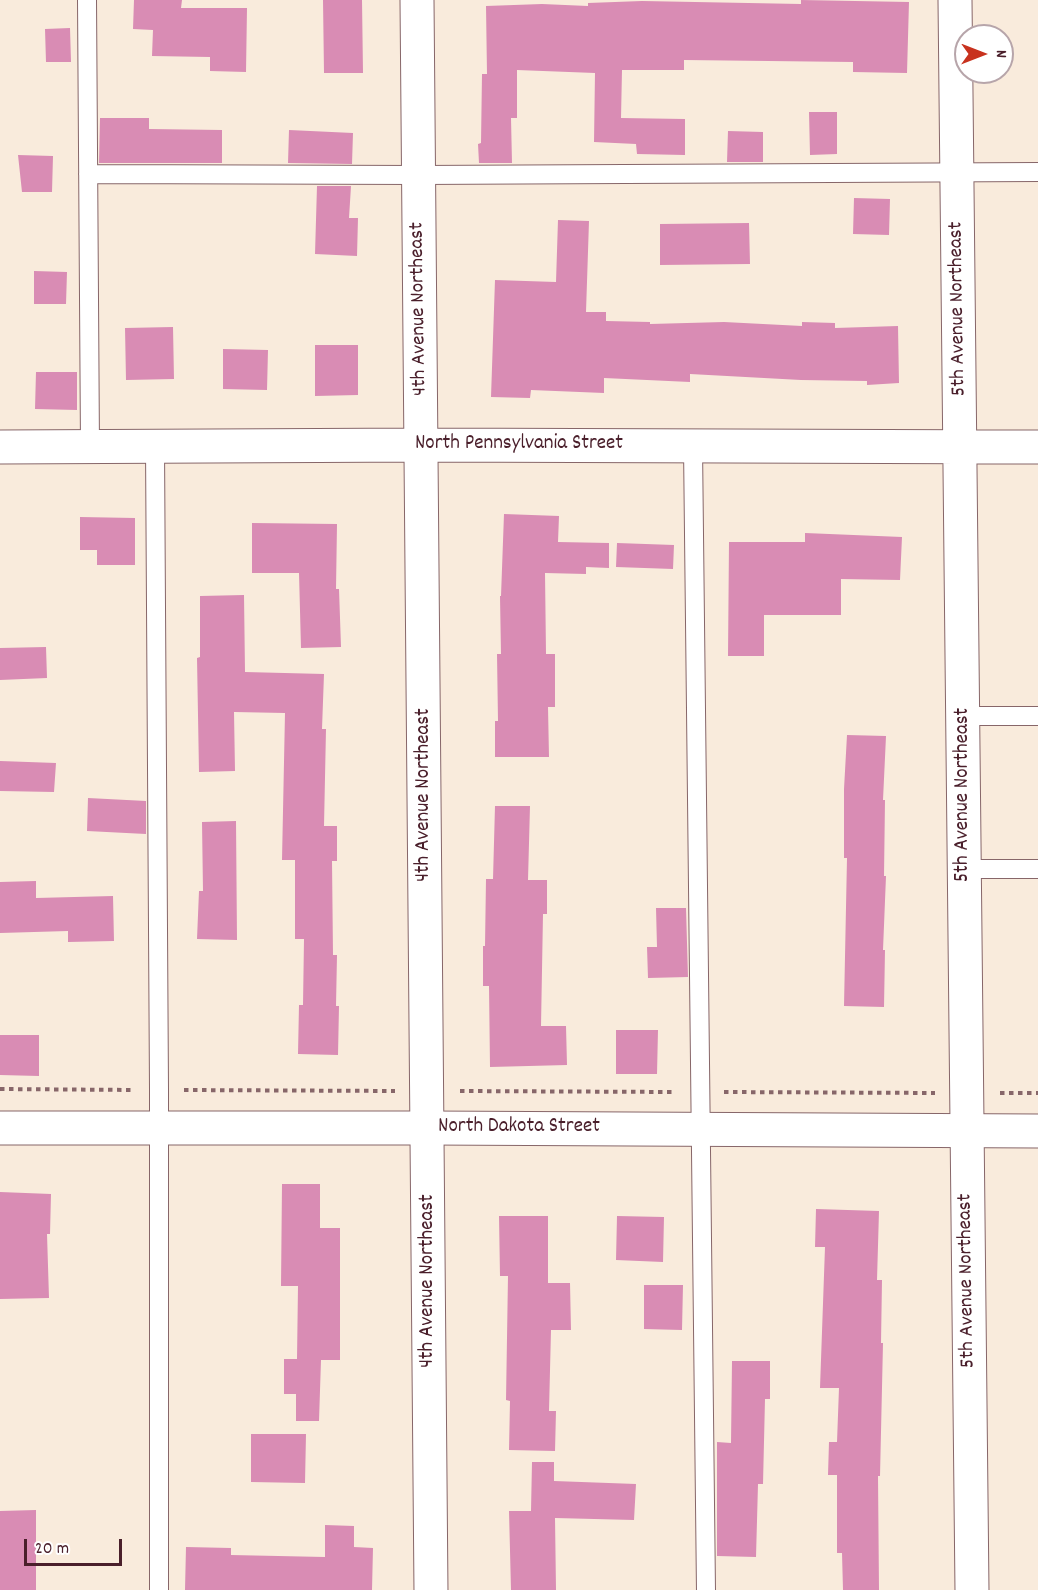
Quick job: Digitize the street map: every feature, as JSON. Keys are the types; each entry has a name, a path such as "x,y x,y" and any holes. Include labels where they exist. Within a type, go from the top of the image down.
{"street":[{"name":"4th Avenue Northeast","path":"417,0 431,1590"},
{"name":"5th Avenue Northeast","path":"955,0 972,1590"},
{"name":"North Pennsylvania Street","path":"0,447 422,445 1038,447"},
{"name":"North Dakota Street","path":"0,1128 1038,1131"}],"lane":[{"path":"87,0 90,446"},
{"path":"88,174 1038,172"},
{"path":"155,446 159,1590"},
{"path":"693,446 706,1590"},
{"path":"963,716 1038,716"},
{"path":"964,869 1038,869"}],"path":[{"path":"0,1089 1038,1093"}],"building":[{"path":"134,0 182,0 181,8 247,8 246,72 210,71 210,57 152,56 153,30 133,29"},
{"path":"323,0 362,0 363,73 324,73"},
{"path":"801,0 909,2 907,73 853,72 853,62 684,60 684,70 622,70 621,118 685,119 685,155 637,154 636,144 594,142 595,73 517,70 517,118 511,118 512,163 479,163 482,74 487,74 486,6 542,4 588,6 588,3 642,1 801,4"},
{"path":"70,28 71,62 46,62 45,29"},
{"path":"809,112 837,112 837,154 810,155"},
{"path":"100,118 149,118 149,129 222,130 222,163 99,163"},
{"path":"289,130 353,133 352,164 288,163"},
{"path":"728,131 763,132 763,162 727,162"},
{"path":"18,155 53,156 52,192 22,192"},
{"path":"317,186 351,186 349,218 358,218 357,256 315,254"},
{"path":"854,198 890,199 889,235 853,234"},
{"path":"558,220 589,221 586,312 606,312 606,321 650,322 650,324 724,322 802,326 802,322 835,323 835,328 898,326 899,383 867,385 867,381 690,374 690,382 604,378 604,393 531,390 530,398 491,397 495,280 556,282"},
{"path":"749,223 750,264 660,265 660,224"},
{"path":"34,271 67,272 66,304 34,304"},
{"path":"173,327 174,379 126,380 125,328"},
{"path":"315,345 358,345 358,395 315,396"},
{"path":"223,349 268,350 267,390 223,389"},
{"path":"36,372 77,372 77,410 35,409"},
{"path":"504,514 559,516 558,542 609,543 609,568 586,567 586,574 545,573 546,654 555,654 555,707 548,707 549,757 495,757 495,721 498,721 497,654 501,654 500,596"},
{"path":"80,517 135,518 135,565 97,565 97,550 80,550"},
{"path":"252,523 337,524 336,589 339,589 341,647 301,648 299,573 252,573"},
{"path":"805,533 902,537 900,580 841,579 841,615 764,615 764,656 728,656 729,542 805,542"},
{"path":"617,543 674,545 673,569 616,567"},
{"path":"244,595 245,672 324,674 322,729 326,729 324,826 337,826 337,861 332,861 333,955 337,955 336,1006 339,1006 338,1055 298,1054 299,1005 303,1005 304,939 295,939 295,860 282,860 285,713 234,712 235,771 199,772 197,658 200,657 200,596"},
{"path":"46,647 47,678 0,680 0,648"},
{"path":"847,735 886,736 883,800 885,800 884,876 886,876 883,950 885,950 884,1007 844,1006 847,858 844,858 844,789"},
{"path":"0,761 56,763 54,792 0,791"},
{"path":"88,798 146,801 146,834 87,831"},
{"path":"495,806 530,806 528,880 547,880 547,914 543,914 541,1026 566,1026 567,1065 490,1067 489,986 483,986 483,946 485,946 486,879 493,879"},
{"path":"236,821 237,940 197,939 199,891 203,891 202,822"},
{"path":"36,881 36,898 113,896 114,941 68,942 68,931 0,933 0,882"},
{"path":"656,908 686,908 688,977 648,978 647,947 657,947"},
{"path":"616,1030 658,1030 657,1074 616,1074"},
{"path":"0,1035 39,1035 39,1076 0,1075"},
{"path":"282,1184 320,1184 320,1228 340,1228 340,1360 321,1360 319,1421 296,1421 296,1394 284,1394 284,1359 297,1359 298,1286 281,1286"},
{"path":"0,1192 51,1194 50,1234 47,1234 49,1298 0,1299"},
{"path":"816,1209 879,1211 877,1280 882,1280 881,1343 883,1343 880,1476 878,1476 879,1590 843,1590 842,1553 837,1553 837,1475 828,1475 829,1442 837,1442 839,1388 820,1388 825,1247 815,1247"},
{"path":"499,1216 548,1216 548,1283 570,1283 571,1330 551,1330 549,1411 556,1411 555,1451 509,1450 510,1401 506,1400 508,1276 500,1276"},
{"path":"617,1216 664,1217 663,1262 616,1260"},
{"path":"644,1285 683,1285 682,1330 644,1329"},
{"path":"732,1361 770,1361 770,1399 765,1399 763,1484 758,1484 756,1557 717,1556 717,1442 731,1443"},
{"path":"251,1434 306,1434 305,1483 251,1482"},
{"path":"532,1462 554,1462 554,1481 636,1484 634,1520 555,1518 556,1590 511,1590 509,1511 531,1511"},
{"path":"36,1510 36,1590 0,1590 0,1511"},
{"path":"325,1525 354,1526 354,1547 373,1548 372,1590 185,1590 186,1547 231,1548 231,1555 325,1557"}]}
